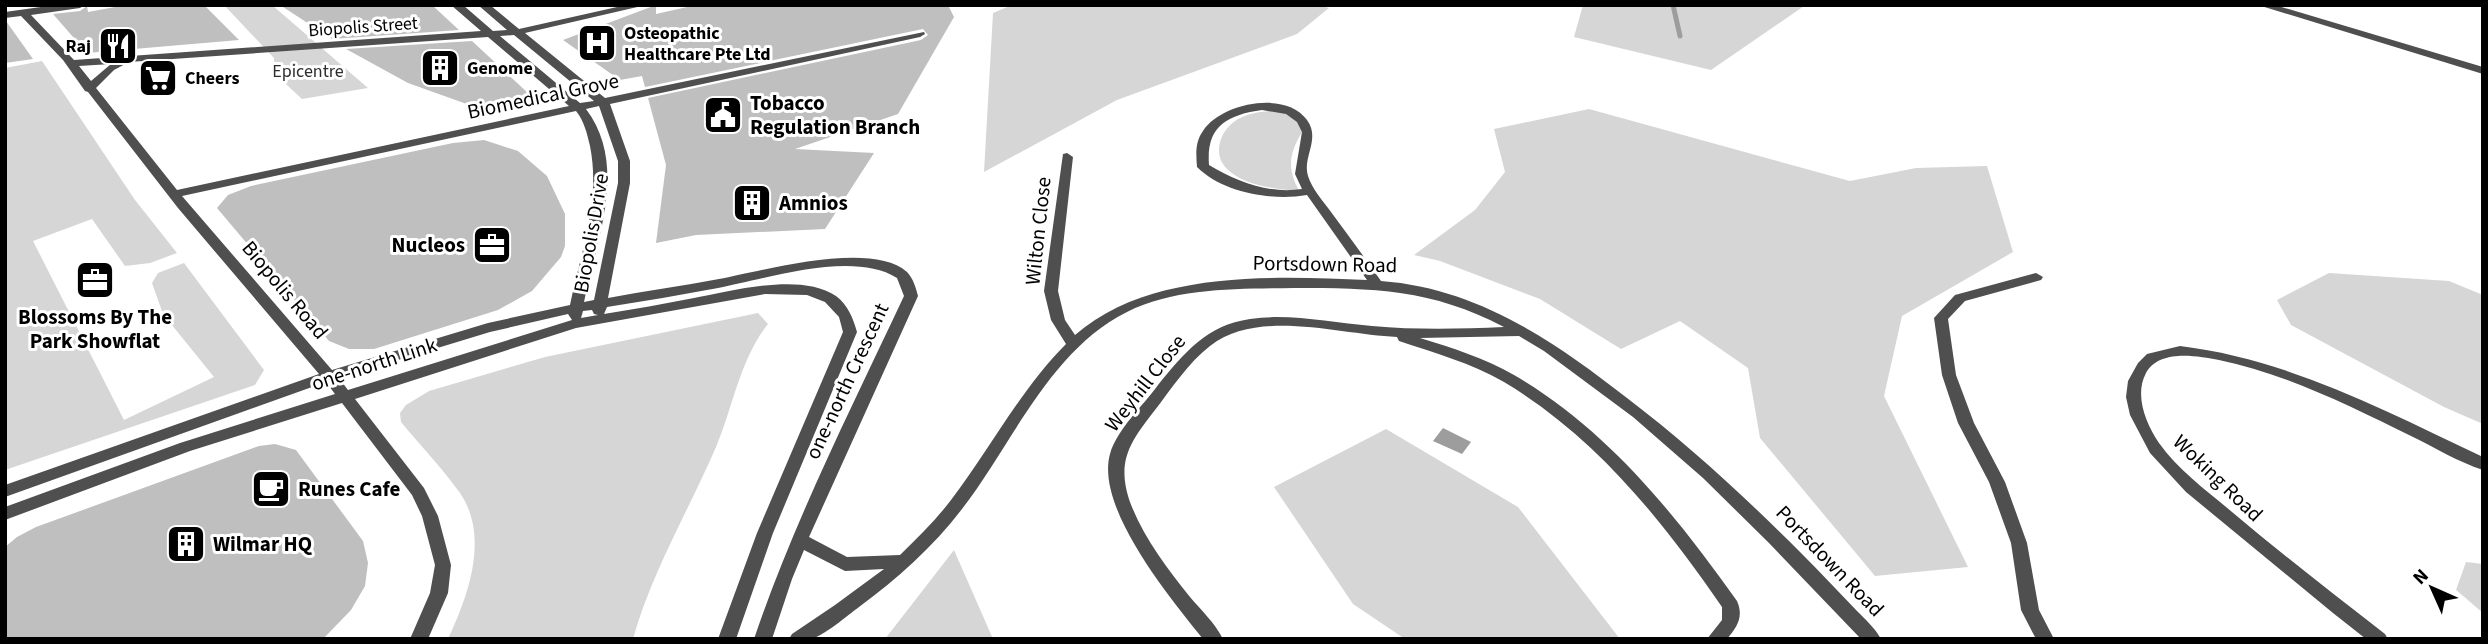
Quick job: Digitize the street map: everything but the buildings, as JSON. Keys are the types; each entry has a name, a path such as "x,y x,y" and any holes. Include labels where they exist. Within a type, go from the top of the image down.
{"street":[{"path":"5,15 80,5"},
{"name":"Biopolis Drive","path":"456,5 585,114 603,168 600,216 575,316"},
{"path":"483,5 604,103"},
{"name":"Biopolis Street","path":"72,63 489,35 517,32 641,5"},
{"path":"2263,5 2483,71"},
{"path":"24,13 72,63"},
{"name":"Biomedical Grove","path":"174,194 920,34"},
{"path":"89,89 110,68 125,61"},
{"name":"Biopolis Road","path":"72,63 89,89 174,194 330,377 418,492 430,516 443,565 439,593 419,639"},
{"name":"Biopolis Drive","path":"599,312 624,183 624,161 604,103"},
{"path":"1310,191 1277,194 1224,181 1203,167 1205,138 1211,127 1241,111 1275,107 1287,111 1306,125 1308,132 1301,174 1310,191 1377,285"},
{"name":"Wilton Close","path":"1067,157 1051,291 1058,320 1074,345"},
{"name":"one-north Crescent","path":"763,639 800,540 849,426 911,296 908,283 900,273 876,263 826,265 764,283"},
{"path":"2036,277 1960,298 1941,318 1949,375 1966,424 1997,482 2019,542 2030,610 2045,639"},
{"name":"one-north Link","path":"5,491 330,377 492,327 575,316 764,283"},
{"name":"one-north Crescent","path":"727,639 765,533 850,332 847,315 832,299 817,292 764,283"},
{"name":"Portsdown Road","path":"797,639 864,593 933,534 958,503 1013,418 1074,345 1105,318 1175,292 1258,285 1377,285 1418,290 1456,300 1523,331 1601,385 1684,451 1748,509 1872,639"},
{"name":"one-north Link","path":"5,514 185,447 344,396 575,316"},
{"name":"Weyhill Close","path":"1214,639 1132,528 1119,491 1117,456 1145,412 1189,355 1213,336 1236,326 1260,323 1291,323 1375,331 1477,334 1523,331"},
{"name":"Weyhill Close","path":"1375,331 1425,343 1470,359 1517,383 1550,404 1609,452 1666,517 1731,606 1731,622 1716,639"},
{"name":"Woking Road","path":"2379,639 2273,557 2191,487 2148,439 2133,404 2135,379 2151,357 2171,352 2199,351 2248,361 2483,464"},
{"path":"800,540 845,564 903,561"}],"green space":[{"name":"Epicentre","path":"224,5 272,5 368,88 302,99 275,74 274,58"},
{"path":"1012,5 1318,5 1329,8 1297,34 1117,100 984,172 993,13"},
{"path":"1583,5 1804,6 1711,70 1574,37"},
{"path":"42,61 135,200 177,253 150,263 125,266 92,219 33,241 124,420 214,377 163,314 152,283 158,273 184,263 264,370 255,385 5,470 5,68"},
{"path":"1589,109 1850,181 1916,168 1987,166 2013,252 1902,316 1884,396 1968,567 1875,576 1760,438 1748,368 1680,321 1621,349 1540,299 1440,261 1414,255 1475,210 1505,172 1494,129"},
{"path":"1281,110 1296,114 1302,132 1294,147 1291,161 1299,191 1261,186 1242,179 1227,169 1220,156 1220,142 1232,123 1259,112"},
{"path":"2329,273 2449,281 2483,295 2483,424 2444,407 2291,325 2277,300"},
{"path":"758,313 768,324 750,352 716,447 650,589 633,639 448,639 463,604 473,566 474,528 460,493 401,422 400,413 406,405 429,391 545,357"},
{"path":"1386,429 1518,507 1620,639 1405,639 1353,604 1274,487"},
{"path":"954,550 993,639 885,639"},
{"path":"2466,562 2483,564 2483,613 2456,590"}],"shaded area":[{"path":"1443,428 1471,442 1462,454 1433,441"}],"waterway":[{"path":"1673,5 1680,36"}],"place":[{"name":"Osteopathic Healthcare Pte Ltd","path":"597,43"},
{"name":"Raj","path":"118,46"},
{"name":"Genome","path":"440,68"},
{"name":"Cheers","path":"158,78"},
{"name":"Tobacco Regulation Branch","path":"723,115"},
{"name":"Amnios","path":"752,203"},
{"name":"Nucleos","path":"492,245"},
{"name":"Blossoms By The Park Showflat","path":"95,280"},
{"name":"Runes Cafe","path":"271,489"},
{"name":"Wilmar HQ","path":"186,544"}]}
